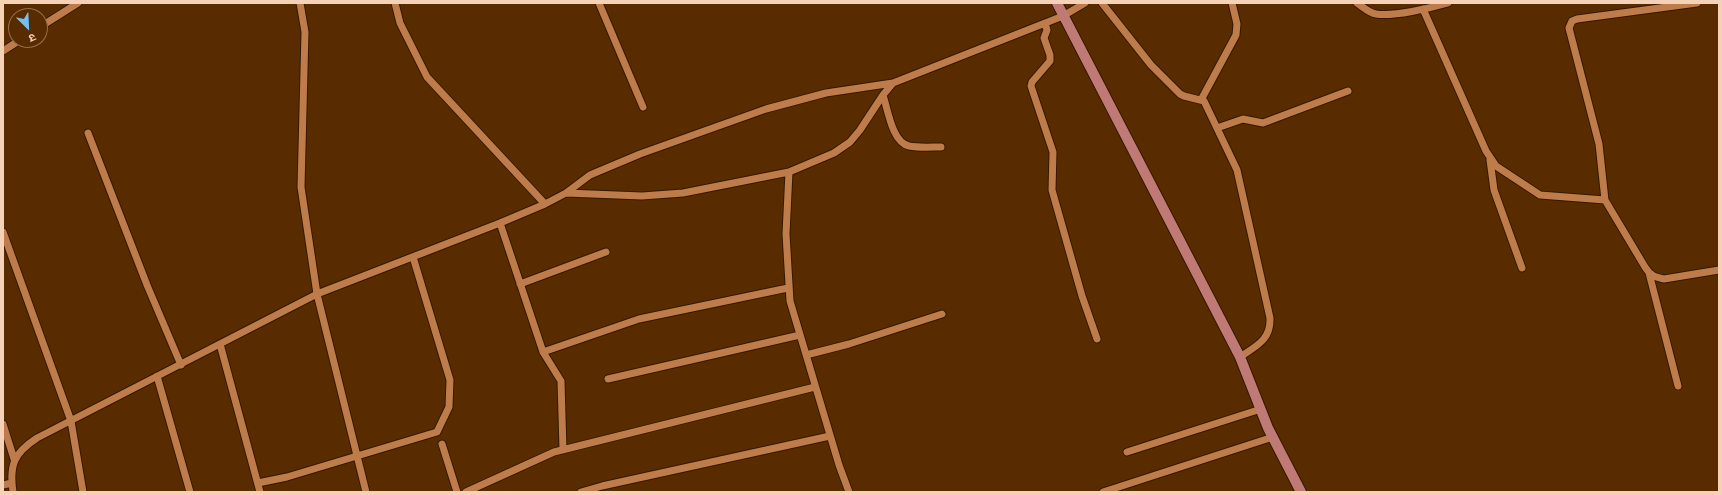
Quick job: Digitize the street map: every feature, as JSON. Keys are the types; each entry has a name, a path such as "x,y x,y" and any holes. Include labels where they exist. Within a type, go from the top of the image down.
{"main road":[{"path":"1057,3 1240,357 1273,437 1301,492"}],"street":[{"path":"48,22 78,3"},
{"path":"300,3 305,32 301,187 317,294 366,492"},
{"path":"395,3 400,23 427,77 546,204"},
{"path":"599,3 642,107"},
{"path":"14,459 24,446 317,294 546,204 566,193 590,175 640,154 766,109 826,92 893,83 1063,16 1085,3"},
{"path":"1102,3 1151,65 1180,94 1201,100 1206,104 1239,176 1271,328 1264,340 1240,357"},
{"path":"1201,100 1236,35 1237,24 1232,3"},
{"path":"1357,3 1371,13 1376,14 1423,9 1448,3"},
{"path":"1678,386 1649,273 1605,200 1599,144 1569,25 1577,19 1698,3"},
{"path":"1423,9 1490,159 1496,166 1540,194 1605,200"},
{"path":"1045,23 1047,30 1044,38 1050,55 1050,61 1032,82 1031,86 1053,152 1052,190 1082,296 1097,339"},
{"path":"566,193 642,196 683,193 789,172 834,153 850,142 893,83"},
{"path":"1217,128 1243,119 1263,123 1348,91"},
{"path":"883,95 896,137 902,143 910,146 941,147"},
{"path":"88,133 147,286 181,364"},
{"path":"1490,159 1494,190 1522,268"},
{"path":"789,172 786,234 788,288 790,301 830,436 849,492"},
{"path":"500,223 543,352 561,381 563,450"},
{"path":"3,232 71,421 83,492"},
{"path":"520,284 606,252"},
{"path":"258,482 288,477 436,432 449,407 450,380 413,257"},
{"path":"1649,273 1655,277 1664,279 1719,270"},
{"path":"543,352 639,319 788,288"},
{"path":"806,355 849,344 942,314"},
{"path":"608,379 800,335"},
{"path":"220,344 260,492"},
{"path":"157,376 190,492"},
{"path":"466,492 541,457 563,450 815,387"},
{"path":"1127,452 1261,409"},
{"path":"3,424 14,459 11,476 13,492"},
{"path":"581,492 602,486 830,436"},
{"path":"1103,492 1273,437"},
{"path":"442,444 457,492"},
{"path":"3,486 12,483"}]}
